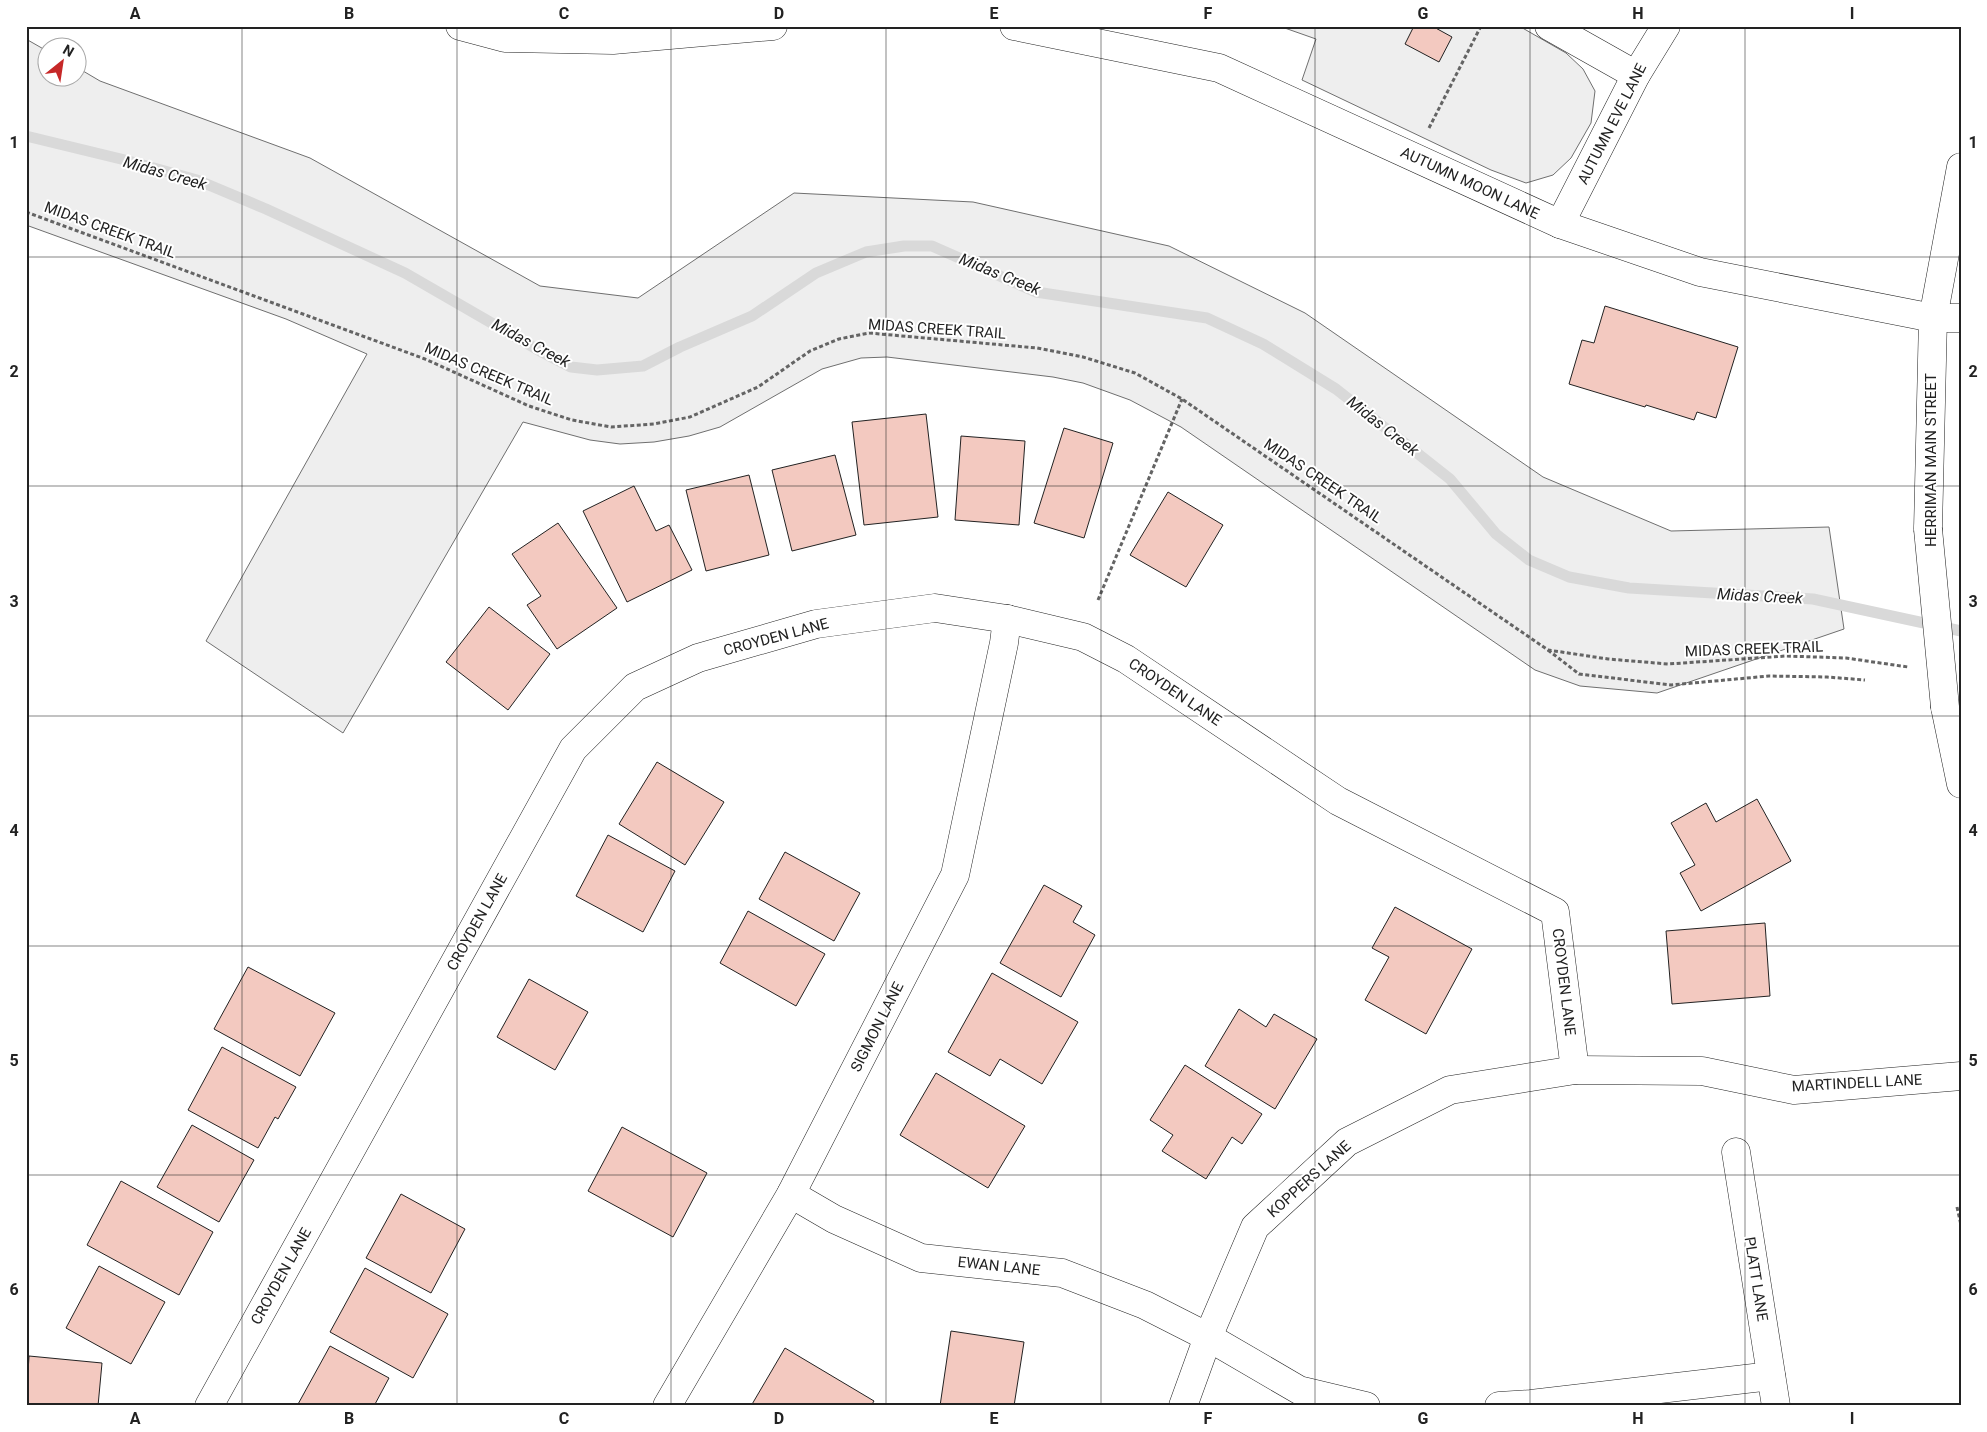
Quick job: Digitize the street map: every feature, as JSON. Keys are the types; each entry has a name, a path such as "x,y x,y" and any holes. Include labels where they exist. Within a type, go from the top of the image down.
{"street":[{"path":"460,26 506,38 613,40 773,26"},
{"name":"AUTUMN MOON LANE","path":"1014,26 1218,68 1560,224 1700,272 1933,318 1961,318"},
{"path":"1549,26 1636,75"},
{"name":"AUTUMN EVE LANE","path":"1560,224 1636,75 1666,26"},
{"name":"HERRIMAN MAIN STREET","path":"1961,167 1933,318 1928,529 1945,706 1961,784"},
{"name":"CROYDEN LANE","path":"209,1406 573,749 636,687 698,658 816,624 935,608 1007,619 1083,637 1126,659 1338,801 1555,912 1575,1070"},
{"name":"SIGMON LANE","path":"666,1406 791,1194 955,875 1004,644 1007,619"},
{"name":"MARTINDELL LANE","path":"1575,1070 1702,1071 1794,1090 1961,1076"},
{"name":"KOPPERS LANE","path":"1183,1406 1208,1337 1255,1227 1347,1142 1450,1090 1575,1070"},
{"name":"PLATT LANE","path":"1736,1152 1776,1406"},
{"name":"EWAN LANE","path":"791,1194 834,1219 922,1258 1062,1274 1145,1305 1208,1337 1299,1390 1366,1406"},
{"path":"1499,1406 1531,1404 1771,1376"}],"path":[{"path":"1426,133 1480,26"},
{"name":"MIDAS CREEK TRAIL","path":"26,212 425,359 529,406 572,420 611,427 654,424 690,417 758,387 810,351 839,339 869,333 1037,348 1083,357 1135,373 1182,399 1548,650 1579,674 1672,685 1769,676 1865,680"},
{"path":"1098,600 1182,399"},
{"name":"MIDAS CREEK TRAIL","path":"1548,650 1608,659 1668,664 1786,656 1846,658 1911,667"},
{"path":"1957,1207 1961,1225"}],"shaded area":[{"path":"1279,26 1519,26 1566,53 1583,69 1595,91 1591,123 1571,158 1553,175 1526,183 1491,170 1302,80 1316,39"},
{"path":"26,39 38,46 38,88 88,88 88,74 100,81 310,158 540,286 638,298 794,193 973,202 1169,246 1305,313 1543,477 1671,531 1829,527 1844,629 1657,693 1580,686 1535,670 1181,427 1130,400 1083,383 1053,377 887,357 861,358 822,369 720,427 689,436 654,442 620,444 590,440 523,422 343,733 206,641 367,354 286,319 26,225"}],"building":[{"path":"1414,26 1432,26 1452,37 1439,62 1405,44"},
{"path":"1605,306 1738,347 1716,418 1697,412 1694,420 1569,384 1582,340 1594,343"},
{"path":"926,414 938,517 864,525 852,422"},
{"path":"1064,428 1113,443 1084,538 1034,523"},
{"path":"961,436 1025,441 1019,525 955,520"},
{"path":"835,455 856,535 792,551 772,470"},
{"path":"749,475 769,555 706,571 686,490"},
{"path":"634,486 656,531 669,525 692,570 627,602 583,511"},
{"path":"1168,492 1223,525 1186,587 1130,555"},
{"path":"558,523 617,608 557,649 527,605 541,596 512,554"},
{"path":"489,607 550,654 508,710 446,662"},
{"path":"657,762 724,802 685,865 619,824"},
{"path":"1757,799 1791,861 1701,911 1680,873 1695,865 1671,823 1706,803 1716,822"},
{"path":"608,835 675,871 643,932 576,896"},
{"path":"785,852 860,893 834,941 759,899"},
{"path":"1044,885 1082,906 1073,922 1095,935 1061,997 1000,963"},
{"path":"1395,907 1472,949 1426,1034 1365,1000 1389,957 1372,948"},
{"path":"748,911 825,954 796,1006 720,963"},
{"path":"1765,923 1770,996 1672,1004 1666,931"},
{"path":"248,967 335,1013 300,1076 214,1029"},
{"path":"992,973 1078,1022 1042,1084 1000,1059 990,1076 948,1052"},
{"path":"529,979 588,1012 555,1070 497,1037"},
{"path":"1239,1009 1266,1027 1274,1014 1317,1039 1275,1109 1205,1066"},
{"path":"222,1047 296,1087 278,1119 275,1117 258,1148 188,1110"},
{"path":"1185,1065 1262,1114 1242,1144 1232,1137 1206,1179 1162,1151 1173,1135 1150,1120"},
{"path":"936,1073 1025,1126 988,1188 900,1135"},
{"path":"192,1125 254,1160 219,1222 157,1187"},
{"path":"622,1127 707,1173 673,1237 588,1191"},
{"path":"121,1181 213,1232 179,1295 87,1245"},
{"path":"401,1194 465,1229 431,1293 366,1258"},
{"path":"99,1266 165,1302 131,1364 66,1328"},
{"path":"365,1268 448,1314 413,1378 330,1332"},
{"path":"951,1331 1024,1342 1014,1406 940,1406"},
{"path":"330,1346 389,1378 374,1406 297,1406"},
{"path":"785,1348 874,1401 871,1406 751,1406"},
{"path":"29,1356 102,1363 98,1406 26,1406"}],"waterway":[{"name":"Midas Creek","path":"26,136 197,180 266,209 405,273 571,367 597,370 643,366 680,347 752,316 816,273 866,252 904,246 932,246 1036,292 1207,318 1263,344 1336,389 1450,479 1496,534 1529,560 1569,577 1629,588 1813,599 1961,631"}]}
